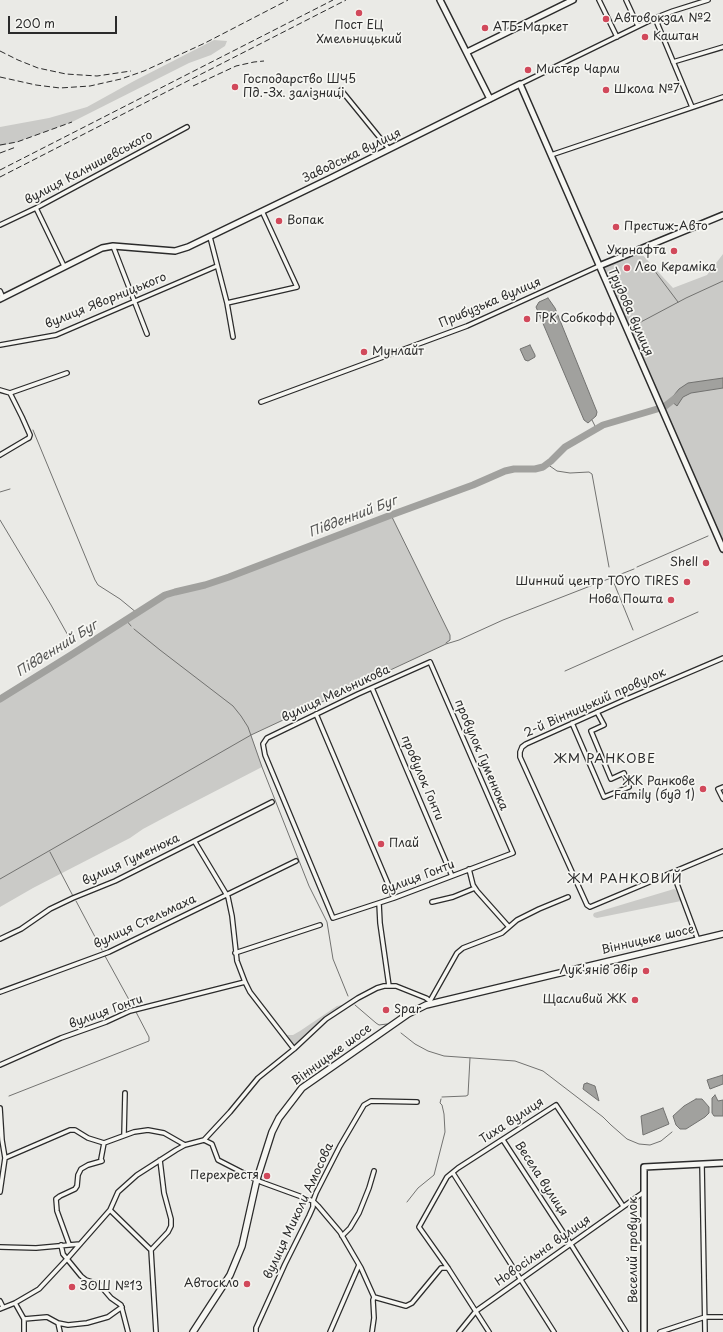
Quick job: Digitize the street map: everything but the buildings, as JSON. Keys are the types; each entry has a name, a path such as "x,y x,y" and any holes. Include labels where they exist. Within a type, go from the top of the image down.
{"main road":[{"name":"Вінницьке шосе","path":"193,1332 222,1288 236,1261 242,1246 257,1180 272,1132 279,1118 302,1088 408,1014 430,1002 723,934"}],"street":[{"path":"440,0 490,99"},
{"path":"467,52 572,0"},
{"path":"599,0 616,37"},
{"path":"626,0 638,26"},
{"name":"Заводська вулиця","path":"2,298 102,248 113,246 175,251 188,247 638,26 673,11 708,0"},
{"path":"655,18 692,107"},
{"path":"673,62 723,47"},
{"name":"Трудова вулиця","path":"520,84 723,548"},
{"path":"341,90 389,149"},
{"path":"551,155 723,96"},
{"name":"вулиця Калнишевського","path":"0,225 36,208 187,127"},
{"path":"36,208 64,266"},
{"path":"227,303 297,287 262,211"},
{"name":"Прибузька вулиця","path":"261,402 467,326 599,266 723,215"},
{"path":"210,237 227,303 233,337"},
{"path":"113,246 147,334"},
{"name":"вулиця Яворницького","path":"0,345 56,335 217,266"},
{"path":"0,291 2,298"},
{"path":"0,390 10,393 67,373"},
{"path":"0,455 29,438 30,435 10,393"},
{"name":"2-й Вінницький провулок","path":"723,658 526,744 520,752 520,757 587,905 590,907 723,851"},
{"name":"вулиця Мельникова","path":"333,918 265,755 263,744 267,738 430,662"},
{"name":"провулок Гуменюка","path":"430,662 513,853 509,854"},
{"name":"провулок Гонти","path":"372,688 452,876"},
{"path":"572,723 604,797 629,786 624,773 611,779 591,731 604,725 597,712"},
{"path":"316,714 394,898"},
{"path":"723,787 718,789 723,800"},
{"name":"вулиця Гуменюка","path":"0,939 21,929 50,909 73,898 115,882 272,802"},
{"path":"195,842 226,896 232,916 235,953 245,982 250,992 294,1049"},
{"name":"вулиця Гонти","path":"333,918 394,898 509,854"},
{"name":"вулиця Стельмаха","path":"0,992 109,952 188,912 226,896 296,861"},
{"path":"469,869 475,888 486,903 509,928"},
{"path":"673,873 698,940"},
{"path":"432,902 453,897 475,888"},
{"path":"0,1301 2,1308 15,1303 39,1289 110,1210 118,1192 137,1176 160,1160 185,1145 204,1140 230,1112 258,1078 294,1049 326,1019 377,988 389,986 396,986 430,1002 457,954 463,948 502,933 517,920 568,897"},
{"path":"379,903 380,923 389,986"},
{"path":"235,953 320,925"},
{"name":"вулиця Гонти","path":"0,1065 61,1038 106,1022 130,1011 245,982"},
{"path":"124,1135 125,1094"},
{"name":"вулиця Миколи Амосова","path":"256,1332 256,1328 282,1271 314,1207 313,1201 340,1146 364,1105 371,1101 416,1102"},
{"name":"Тиха вулиця","path":"448,1268 419,1227 447,1177 458,1168 556,1106 623,1206"},
{"path":"0,1108 5,1158 0,1192"},
{"path":"5,1158 70,1130 75,1130 88,1138 104,1143 134,1132 148,1130 164,1133 185,1145"},
{"path":"204,1140 212,1144 218,1160 257,1180 313,1201 334,1224 359,1265 374,1297 372,1332"},
{"name":"Весела вулиця","path":"503,1140 626,1332"},
{"path":"69,1244 57,1210 56,1199 75,1189 81,1169 88,1164 102,1161 101,1159 104,1143"},
{"path":"151,1250 168,1232 172,1219 164,1193 160,1160"},
{"path":"705,1332 702,1164 723,1162"},
{"name":"Веселий провулок","path":"644,1332 644,1167 702,1164"},
{"path":"342,1236 350,1228 359,1213 374,1171"},
{"path":"453,1173 554,1332"},
{"name":"Новосільна вулиця","path":"459,1332 476,1311 644,1192"},
{"path":"110,1210 151,1250 156,1332"},
{"path":"0,1247 36,1248 80,1244"},
{"path":"61,1245 63,1254 82,1276 86,1280 99,1284 111,1298 121,1305 128,1332"},
{"path":"330,1332 359,1265"},
{"path":"374,1297 406,1306 412,1303 441,1268 448,1268 488,1332"},
{"path":"15,1303 24,1319 24,1332"},
{"path":"24,1319 48,1317 58,1323 68,1325 87,1323 108,1317 122,1307"},
{"path":"660,1332 705,1317 723,1317"},
{"path":"58,1323 60,1332"}],"shaded area":[{"path":"214,40 227,41 225,46 211,55 189,63 72,122 17,142 0,146 0,127 49,118 87,107"},
{"path":"639,251 673,288 707,275 723,254 723,544 601,267"},
{"path":"548,298 555,308 597,412 596,416 588,423 584,420 536,307 539,302"},
{"path":"530,345 535,357 528,361 525,360 520,349"},
{"path":"723,378 723,388 691,393 683,397 677,406 670,400 679,389 688,383"},
{"path":"391,515 450,635 450,640 446,644 251,735 262,767 143,829 130,838 33,888 0,907 0,699 165,595 205,585 229,577"},
{"path":"674,889 676,890 681,901 597,918 593,915 594,913"},
{"path":"337,1006 344,1006 327,1016 297,1044 293,1044 290,1040 287,1035 293,1035"},
{"path":"723,1075 723,1084 710,1089 707,1080"},
{"path":"587,1083 595,1086 599,1101 583,1089 584,1084"},
{"path":"715,1095 718,1101 723,1100 723,1116 714,1116 712,1113 712,1098"},
{"path":"696,1099 702,1099 709,1107 709,1113 686,1129 680,1129 676,1125 673,1116 684,1106"},
{"path":"663,1108 669,1124 643,1135 641,1116"}],"waterway":[{"path":"654,270 678,302"},
{"path":"639,323 686,298 723,281"},
{"name":"Південний Буг","path":"0,699 165,595 205,585 229,577 473,485 505,471 543,467 565,447 603,425 664,407 678,396"},
{"path":"592,420 596,428"},
{"path":"33,430 95,580 98,585 120,599 137,613"},
{"path":"547,464 557,471 570,473 589,472 592,474 609,567"},
{"path":"0,492 10,489"},
{"path":"391,515 450,635 450,640 446,643"},
{"path":"0,520 70,639"},
{"path":"637,567 708,536"},
{"path":"0,879 251,735 446,644 634,569"},
{"path":"614,583 633,630"},
{"path":"565,671 698,612"},
{"name":"Південний Буг","path":"126,620 131,626"},
{"path":"134,629 233,706 248,727 262,767 309,886 327,922 333,959 348,996"},
{"path":"50,852 73,896"},
{"path":"76,901 102,950"},
{"path":"105,956 133,1007"},
{"path":"355,1005 379,1025 387,1024"},
{"path":"9,1096 149,1041 149,1037 136,1012"},
{"path":"401,1033 415,1044 428,1051 444,1056 515,1061 543,1071 603,1117 627,1139 639,1144 650,1145 661,1141 672,1132"},
{"path":"442,1097 468,1095 470,1058"},
{"path":"407,1202 418,1188 434,1175 445,1132 444,1114 440,1103 441,1099"}],"railway":[{"path":"0,77 36,85 60,88 90,86 121,79 144,71 205,43 288,0"},
{"path":"0,170 333,0"},
{"path":"0,177 346,0"},
{"path":"0,51 38,68 66,74 97,76 131,71"},
{"path":"193,86 236,66 264,61"},
{"path":"0,145 17,142 72,122"},
{"path":"0,153 16,147"}],"place":[{"name":"Пост ЕЦ Хмельницький","path":"359,13"},
{"name":"Автовокзал №2","path":"606,19"},
{"name":"АТБ-Маркет","path":"485,28"},
{"name":"Каштан","path":"645,37"},
{"name":"Мистер Чарли","path":"528,70"},
{"name":"Господарство ШЧ5 Пд.-Зх. залізниці","path":"235,87"},
{"name":"Школа №7","path":"606,90"},
{"name":"Вопак","path":"279,221"},
{"name":"Престиж-Авто","path":"616,227"},
{"name":"Укрнафта","path":"674,251"},
{"name":"Лео Кераміка","path":"627,268"},
{"name":"ГРК Собкофф","path":"527,319"},
{"name":"Мунлайт","path":"364,352"},
{"name":"Shell","path":"706,563"},
{"name":"Шинний центр TOYO TIRES","path":"687,582"},
{"name":"Нова Пошта","path":"671,600"},
{"name":"ЖК Ранкове Family (буд 1)","path":"703,789"},
{"name":"Плай","path":"381,844"},
{"name":"Лук'янів двір","path":"646,971"},
{"name":"Щасливий ЖК","path":"635,1000"},
{"name":"Spar","path":"386,1010"},
{"name":"Перехрестя","path":"267,1176"},
{"name":"Автоскло","path":"247,1284"},
{"name":"ЗОШ №13","path":"72,1287"}],"district":[{"name":"ЖМ РАНКОВЕ","path":"605,759"},
{"name":"ЖМ РАНКОВИЙ","path":"625,879"}]}
